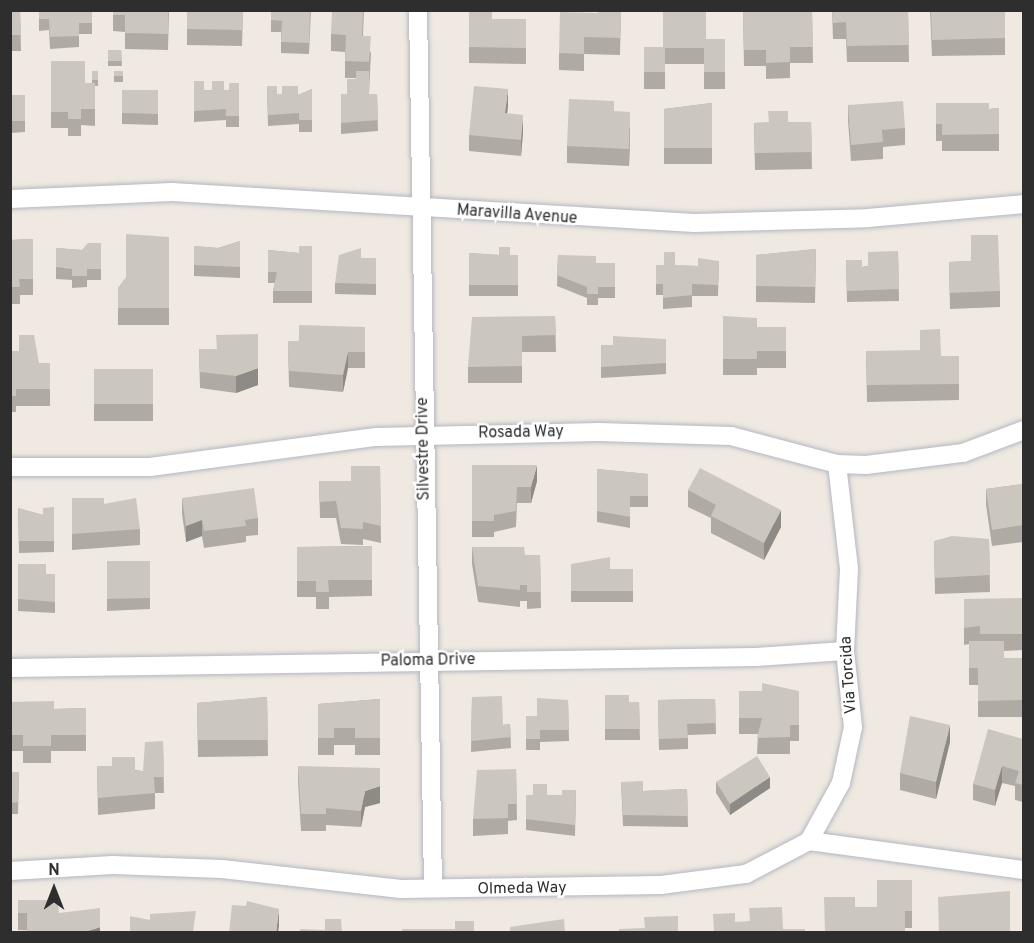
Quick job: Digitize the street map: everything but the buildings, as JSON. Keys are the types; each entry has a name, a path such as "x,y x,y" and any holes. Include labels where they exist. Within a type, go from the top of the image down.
{"street":[{"name":"Silvestre Drive","path":"418,10 417,208 433,888"},
{"name":"Maravilla Avenue","path":"10,199 172,192 694,223 868,219 1023,204"},
{"name":"Rosada Way","path":"10,467 150,467 424,434 731,436 837,464 963,453 1023,430"},
{"name":"Via Torcida","path":"809,841 828,813 851,755 853,727 845,651 849,569 837,464"},
{"name":"Paloma Drive","path":"10,668 756,657 845,651"},
{"path":"809,841 1023,870"},
{"name":"Olmeda Way","path":"10,871 113,865 222,870 433,888 704,883 746,874 809,841"}]}
